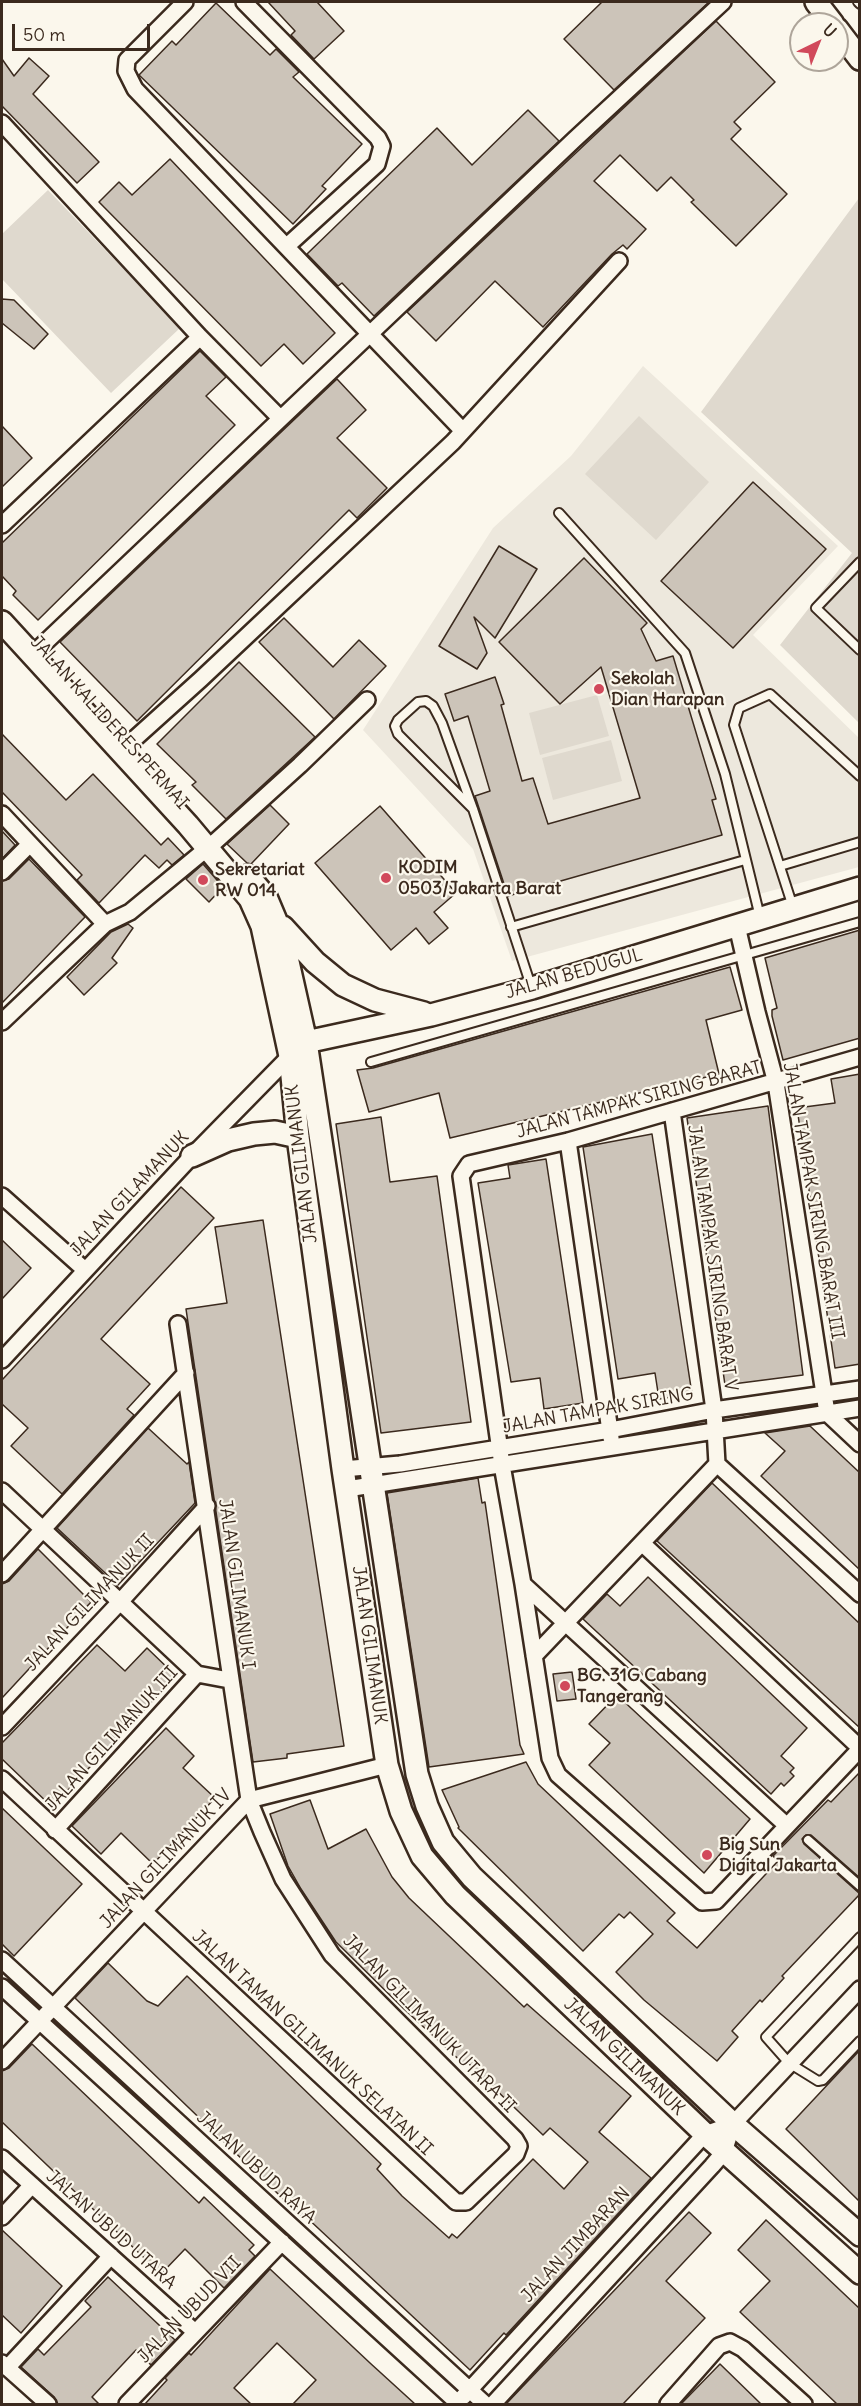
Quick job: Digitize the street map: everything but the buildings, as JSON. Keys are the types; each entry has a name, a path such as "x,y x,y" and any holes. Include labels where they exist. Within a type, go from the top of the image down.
{"street":[{"path":"185,2 127,60 126,71 135,89 462,430"},
{"path":"243,2 378,138 382,147 377,164 287,246"},
{"path":"36,651 573,140 723,2"},
{"path":"849,45 860,59"},
{"path":"2,124 200,337 280,418"},
{"path":"125,747 210,671 453,442 619,261"},
{"path":"2,525 200,337"},
{"name":"JALAN KALIDERES PERMAI","path":"2,605 36,651 212,844"},
{"name":"JALAN KALIDERES PERMAI","path":"2,622 36,651"},
{"path":"2,1022 105,924 130,912 212,844 300,765 367,700"},
{"path":"2,814 105,924"},
{"path":"2,872 30,844"},
{"name":"JALAN GILIMANUK","path":"212,844 247,885 266,897 282,935 289,961 306,1041 417,1774 427,1806 443,1842 472,1877 733,2124 860,2235"},
{"name":"JALAN GILIMANUK","path":"247,885 250,899 262,926 290,1056 298,1137 387,1765 401,1811 422,1856 448,1887 724,2152 860,2273"},
{"name":"JALAN BEDUGUL","path":"306,1041 431,1015 531,988 860,888"},
{"path":"275,918 315,962 343,984 375,1000 431,1015"},
{"name":"JALAN TAMPAK SIRING BARAT III","path":"738,926 776,1083 827,1413"},
{"path":"290,1056 306,1041"},
{"name":"JALAN GILAMANUK","path":"2,1360 192,1156 290,1056"},
{"name":"JALAN TAMPAK SIRING BARAT","path":"499,1448 460,1176 464,1168 470,1164 568,1141 776,1083 860,1057"},
{"name":"JALAN TAMPAK SIRING BARAT V","path":"672,1111 714,1410 717,1464"},
{"path":"192,1156 228,1140 254,1134 275,1132 298,1137"},
{"path":"568,1141 611,1448"},
{"path":"2,1196 85,1270"},
{"name":"JALAN GILIMANUK I","path":"178,1324 207,1506 229,1680 249,1800"},
{"path":"2,1574 186,1373"},
{"name":"JALAN TAMPAK SIRING","path":"345,1479 373,1475 400,1464 610,1430 714,1410 860,1389"},
{"name":"JALAN TAMPAK SIRING","path":"345,1479 502,1465 860,1408"},
{"path":"827,1413 860,1444"},
{"path":"499,1448 550,1758 558,1774 702,1902 716,1901 860,1748 643,1544"},
{"path":"534,1656 717,1464 860,1594"},
{"path":"2,1491 197,1674 229,1680"},
{"name":"JALAN GILIMANUK II","path":"2,1727 207,1506"},
{"path":"523,1584 786,1825"},
{"name":"JALAN GILIMANUK III","path":"55,1830 197,1674"},
{"name":"JALAN GILIMANUK IV","path":"2,2061 249,1800 387,1765"},
{"name":"JALAN TAMAN GILIMANUK SELATAN II","path":"2,1779 456,2202"},
{"name":"JALAN GILIMANUK UTARA II","path":"249,1800 283,1879 332,1955 519,2146 516,2154 466,2202 456,2202"},
{"name":"JALAN UBUD RAYA","path":"2,1960 484,2404"},
{"name":"JALAN UBUD RAYA","path":"2,1987 458,2404"},
{"name":"JALAN JIMBARAN","path":"493,2404 709,2169 724,2152 733,2124 860,1989"},
{"name":"JALAN JIMBARAN","path":"458,2404 689,2150 705,2134 733,2124"},
{"path":"689,2150 709,2169"},
{"name":"JALAN UBUD UTARA","path":"2,2158 195,2332"},
{"path":"2,2217 32,2185"},
{"name":"JALAN UBUD VII","path":"127,2404 282,2242"},
{"path":"48,2404 4,2365 111,2256"},
{"path":"668,2404 719,2346 730,2342 743,2349 804,2404"},
{"path":"437,2384 447,2371"}],"lane":[{"path":"559,513 685,653 725,774 760,919"},
{"path":"860,562 816,608 860,650"},
{"path":"793,909 735,725 739,708 770,694 860,776"},
{"path":"473,809 398,734 395,726 398,720 418,702 426,701 433,706 442,723 473,809 531,988"},
{"path":"780,866 860,842"},
{"path":"511,927 745,860"},
{"path":"371,1062 860,922"},
{"path":"808,1840 860,1886"},
{"path":"860,1937 766,2037 789,2063 815,2081 821,2081 860,2041"}],"shaded area":[{"path":"48,190 180,328 111,393 2,279 2,234"},
{"path":"859,198 859,723 780,645 852,553 701,412"},
{"name":"Sekolah Dian Harapan","path":"643,366 838,546 753,635 859,738 859,867 512,961 473,849 363,730 493,528 571,456"},
{"path":"639,416 709,482 656,540 585,474"},
{"path":"597,695 609,736 540,755 529,713"},
{"path":"611,740 622,781 553,800 542,758"}],"place":[{"name":"Sekolah Dian Harapan","path":"599,689"},
{"name":"KODIM 0503/Jakarta Barat","path":"386,878"},
{"name":"Sekretariat RW 014","path":"203,880"},
{"name":"BG. 31G Cabang Tangerang","path":"565,1686"},
{"name":"Big Sun Digital Jakarta","path":"707,1855"}]}
